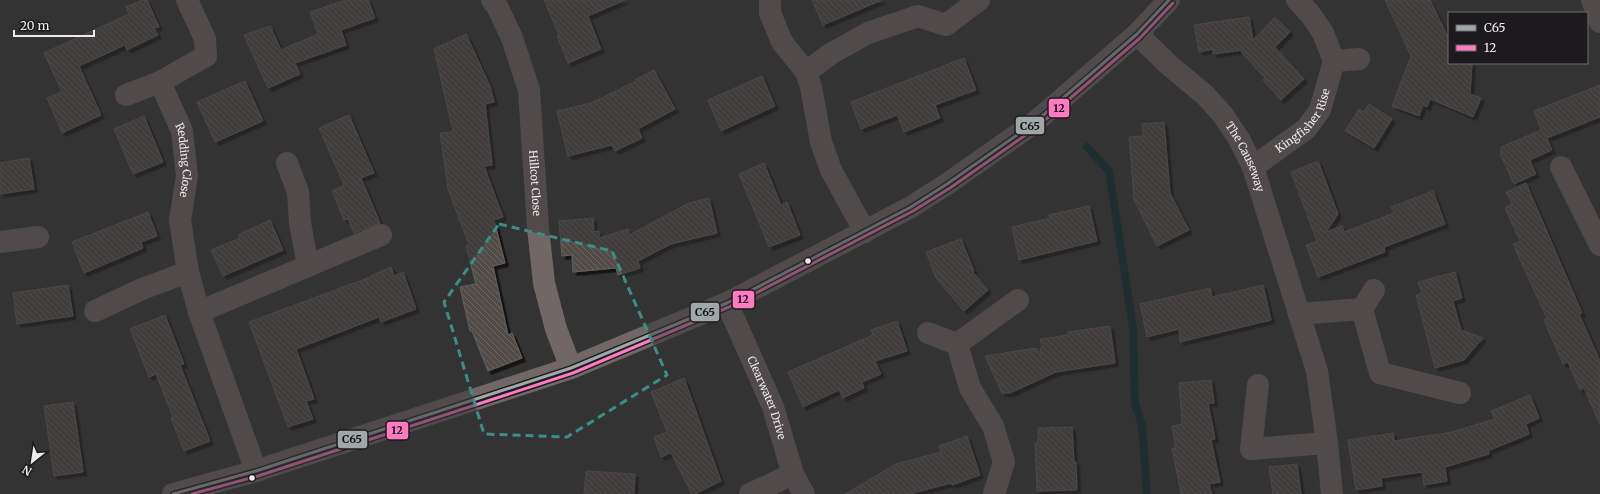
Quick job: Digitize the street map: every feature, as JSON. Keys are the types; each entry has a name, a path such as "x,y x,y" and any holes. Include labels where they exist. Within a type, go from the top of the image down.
{"street":[{"path":"126,95 160,82 206,56 205,39 187,0"},
{"name":"Hillcot Close","path":"492,0 498,8 512,38 529,90 538,228 544,283 556,329 571,368"},
{"path":"770,0 770,13 782,42 806,72 811,87 821,142 831,170 865,232"},
{"path":"806,72 832,53 868,33 918,16 946,25 979,0"},
{"path":"173,494 256,471 571,368 727,303 911,207 1034,124 1137,34 1169,0"},
{"path":"1297,0 1311,15 1323,33 1334,62 1359,59"},
{"path":"1592,0 1600,22"},
{"name":"The Causeway","path":"1137,34 1169,65 1205,95 1223,115 1239,139 1253,167 1317,371 1327,443 1332,494"},
{"name":"Kingfisher Rise","path":"1253,167 1306,129 1320,110 1334,62"},
{"name":"Redding Close","path":"160,82 182,131 187,176 180,220 188,272 199,312 256,471"},
{"path":"287,163 298,192 300,224 308,266"},
{"path":"1561,167 1600,246"},
{"path":"199,312 381,235"},
{"path":"0,242 38,237"},
{"path":"95,311 142,289 188,272"},
{"path":"1374,290 1362,309 1380,373 1460,393"},
{"path":"957,344 1018,300"},
{"name":"Clearwater Drive","path":"727,303 773,407 793,474 804,494"},
{"path":"1299,314 1362,309"},
{"path":"928,333 957,344"},
{"path":"957,344 970,388 993,426 1004,462 994,494"},
{"path":"1258,385 1251,449 1327,443"},
{"path":"750,494 793,474"}],"highlighted area":[{"path":"499,224 612,251 667,375 567,437 484,434 444,302"}],"building":[{"path":"142,0 147,0 159,27 154,28 158,35 127,50 125,45 79,66 101,115 62,133 47,98 62,92 44,53 129,14 126,7"},
{"path":"346,0 368,0 375,18 341,30 346,45 295,63 300,74 268,88 244,35 270,26 281,50 318,34 310,12"},
{"path":"544,0 625,0 588,16 601,49 568,63 557,36 559,35"},
{"path":"812,0 882,0 823,25"},
{"path":"1385,0 1430,0 1448,37 1448,64 1472,64 1470,94 1481,98 1473,117 1430,99 1427,107 1423,105 1419,116 1392,106 1411,56"},
{"path":"1249,17 1253,40 1275,17 1290,32 1275,47 1304,79 1281,100 1263,80 1265,78 1241,52 1243,50 1213,54 1213,49 1199,52 1194,25"},
{"path":"466,34 490,86 494,102 485,104 492,165 484,166 503,217 494,220 505,263 493,266 508,335 512,333 522,358 488,371 472,331 470,331 460,287 476,284 466,246 469,245 448,189 440,133 453,132 434,49"},
{"path":"964,58 976,90 935,105 940,118 904,132 897,115 861,129 851,102"},
{"path":"654,70 675,109 638,129 642,138 615,151 612,145 568,156 557,111 591,103 636,81 635,80"},
{"path":"762,76 775,106 721,131 708,100"},
{"path":"245,81 263,121 215,142 197,102"},
{"path":"1600,85 1600,117 1547,138 1552,150 1530,160 1536,174 1514,184 1501,156 1501,147 1541,130 1534,111"},
{"path":"1369,104 1392,119 1374,148 1345,131 1359,109 1364,112"},
{"path":"349,115 374,173 358,179 361,178 380,223 354,233 348,219 344,220 332,191 344,185 319,128"},
{"path":"144,116 163,162 133,174 114,129"},
{"path":"1164,122 1170,193 1189,230 1157,246 1134,199 1129,137 1143,136 1142,124"},
{"path":"29,158 34,189 0,194 0,163"},
{"path":"1318,161 1338,214 1326,232 1342,226 1344,232 1394,213 1391,207 1433,191 1445,224 1384,247 1385,252 1318,277 1306,245 1317,241 1291,172"},
{"path":"764,163 781,205 787,202 800,235 769,247 739,174"},
{"path":"1526,183 1582,313 1579,314 1600,361 1600,425 1584,388 1580,390 1568,362 1563,364 1544,320 1547,319 1513,244 1520,241 1505,208 1512,204 1506,192"},
{"path":"709,198 717,233 671,244 638,261 640,268 618,275 616,268 573,272 572,255 562,256 559,221 593,218 594,232 599,231 599,238 628,229 629,235 689,203"},
{"path":"1089,206 1097,241 1019,260 1012,227 1050,218 1049,215"},
{"path":"148,212 157,236 141,242 143,248 84,273 72,242"},
{"path":"270,220 283,250 223,276 211,250 240,238 238,235"},
{"path":"961,239 974,271 972,271 988,290 964,311 936,278 926,252"},
{"path":"391,267 394,276 403,272 416,309 381,322 379,317 296,349 314,399 306,401 313,419 288,427 249,322 370,277"},
{"path":"1455,272 1462,298 1453,301 1461,330 1483,338 1464,360 1435,368 1416,295 1422,293 1418,282"},
{"path":"68,285 73,316 17,324 13,293"},
{"path":"1263,285 1271,320 1180,342 1179,329 1147,337 1140,304 1210,288 1212,297"},
{"path":"165,315 184,364 180,365 210,441 184,451 171,418 173,417 156,374 149,377 130,329"},
{"path":"897,321 907,351 875,361 881,374 862,382 864,388 843,398 839,390 803,407 788,372 873,335 871,330"},
{"path":"1110,326 1115,363 1056,372 1010,393 1002,393 985,356 1036,348 1042,355 1040,339 1068,335 1068,332"},
{"path":"684,378 721,481 695,494 692,494 671,453 661,457 654,437 667,432 651,392"},
{"path":"1211,380 1214,403 1208,403 1215,439 1211,440 1220,482 1209,484 1212,494 1181,494 1172,448 1176,448 1172,426 1182,424 1179,383"},
{"path":"1530,395 1539,418 1526,424 1529,434 1488,451 1489,454 1445,467 1447,481 1424,485 1422,472 1381,478 1382,486 1356,490 1348,440 1393,433 1394,441 1452,432 1495,419 1491,411"},
{"path":"73,402 83,472 54,476 44,406"},
{"path":"1072,427 1074,462 1076,462 1077,490 1037,491 1035,443 1038,443 1038,428"},
{"path":"967,436 980,475 952,485 952,483 909,494 845,494 896,464 941,452 939,446"},
{"path":"1297,464 1301,494 1273,494 1269,467"},
{"path":"586,471 635,474 634,494 584,494"}],"waterway":[{"path":"1087,147 1109,171 1133,328 1135,404 1142,425 1147,494"}],"transit line":[{"name":"C65","path":"173,494 256,471 571,368 727,303 911,207 947,184 1034,123 1137,34 1169,0"},
{"name":"12","path":"192,494 258,476 573,373 729,307 913,211 950,188 1037,127 1140,38 1173,3"}]}
